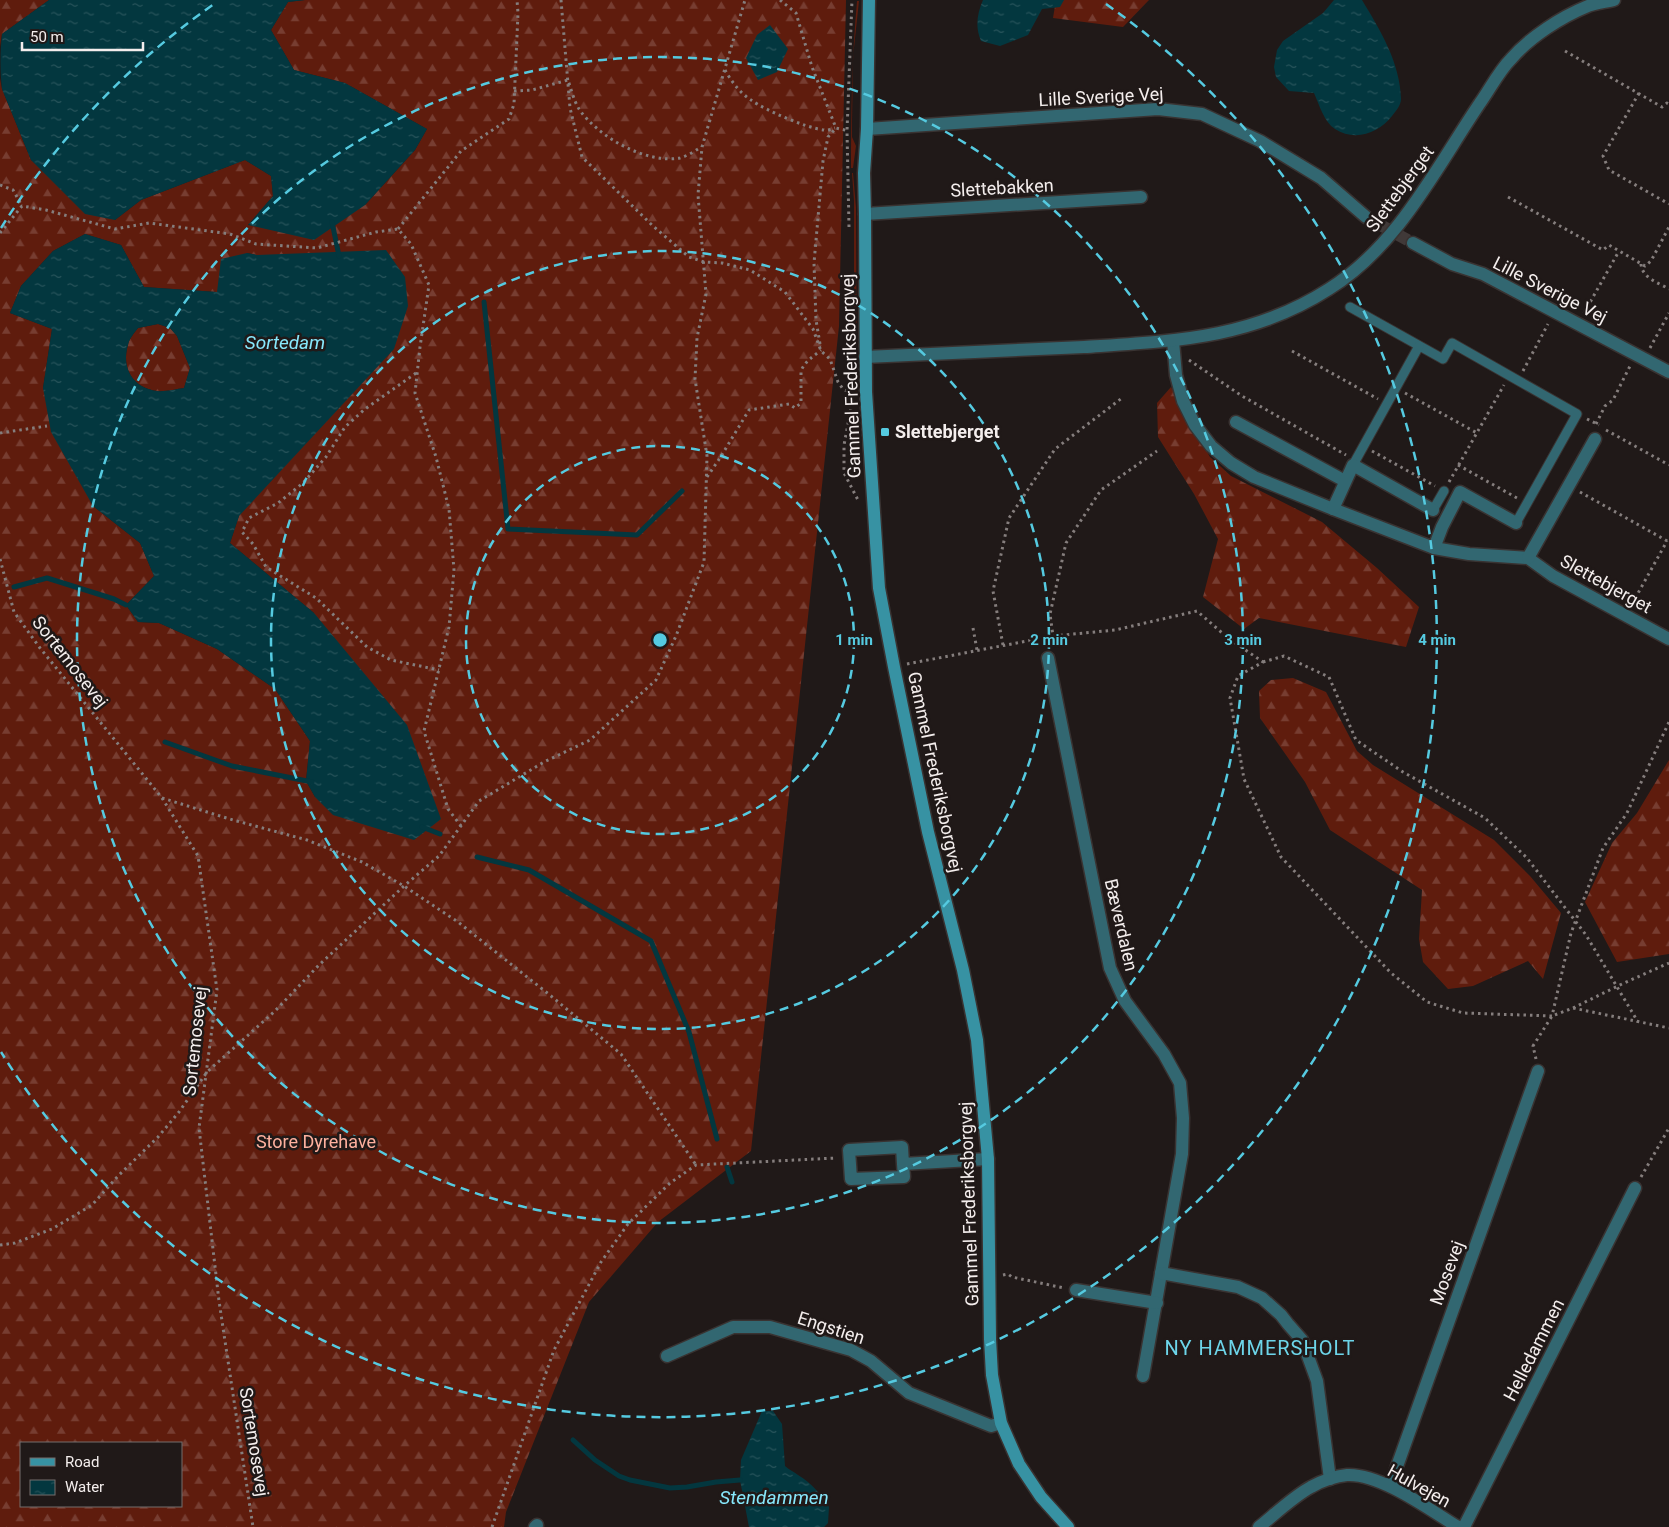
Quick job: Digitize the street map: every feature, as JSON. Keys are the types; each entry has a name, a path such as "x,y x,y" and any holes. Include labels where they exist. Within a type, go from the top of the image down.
{"street":[{"name":"Gammel Frederiksborgvej","path":"869,0 867,129 864,173 865,357 879,588 928,832 963,970 977,1040 988,1159 992,1375 1001,1423 1019,1464 1041,1497 1068,1527"},
{"name":"Slettebjerget","path":"865,357 926,353 1015,351 1173,341 1233,331 1271,319 1302,305 1352,273 1382,244 1404,218 1510,59 1545,29 1588,6 1614,0"},
{"name":"Lille Sverige Vej","path":"867,129 1158,109 1202,114 1260,141 1320,178 1366,217"},
{"name":"Slettebakken","path":"865,214 1141,197"},
{"name":"Lille Sverige Vej","path":"1413,243 1452,264 1483,274 1669,372"},
{"path":"1173,341 1176,375 1183,401 1195,425 1211,446 1231,463 1254,477 1434,548 1469,554 1528,558 1595,439"},
{"path":"1236,422 1345,481"},
{"path":"1333,509 1354,462 1433,510"},
{"path":"1434,548 1442,527 1460,492 1516,523"},
{"name":"Slettebjerget","path":"1528,558 1553,576 1669,639"},
{"name":"Bæverdalen","path":"1048,658 1110,968 1125,1002 1164,1054 1180,1083 1183,1118 1182,1154 1144,1376"},
{"name":"Mosevej","path":"1390,1486 1538,1071"},
{"path":"902,1147 903,1164 904,1176 851,1180 849,1150 902,1147"},
{"path":"903,1164 988,1159"},
{"name":"Helledammen","path":"1464,1527 1635,1188"},
{"path":"1162,1273 1238,1287 1262,1298 1285,1319 1302,1340 1317,1381 1330,1479"},
{"path":"1076,1290 1157,1303"},
{"name":"Engstien","path":"667,1356 733,1326 770,1327 851,1350 871,1360 909,1393 991,1426 1001,1423"},
{"name":"Hulvejen","path":"1259,1527 1310,1487 1347,1475 1364,1477 1390,1486 1458,1527"}],"lane":[{"path":"1350,307 1443,359 1452,343 1577,414 1516,523"},
{"path":"1354,462 1420,346"},
{"path":"1433,510 1444,491"}],"path":[{"path":"22,206 46,210 115,229 149,223 230,234 256,244 317,248 376,232 398,229 461,151 510,119 514,104 517,0"},
{"path":"561,0 570,108 582,156 653,226 689,257 704,262 722,263 750,270 785,292 813,329 821,351 830,359 838,382 843,389 853,394 866,396"},
{"path":"0,1245 15,1243 52,1229 92,1205 119,1175 158,1137 179,1112 207,1072 275,1011 319,965 439,856 479,801 544,762 590,740 656,680 676,636 704,562 707,456 695,379 697,338 706,294 698,195 702,147 745,0"},
{"path":"780,0 796,12 812,67 836,128"},
{"path":"1565,51 1662,107 1667,103 1669,104"},
{"path":"724,70 730,80 750,100 783,116 825,131 836,128 847,131"},
{"path":"514,91 532,90 568,80"},
{"path":"568,80 578,108 596,128 616,142 640,152 662,158 682,158 702,147"},
{"path":"1639,92 1603,156 1609,170 1669,204"},
{"path":"821,351 816,320 814,263 823,161 828,137 836,128"},
{"path":"0,184 13,190 22,206"},
{"path":"1508,197 1603,250 1609,245 1645,266 1651,261 1669,227"},
{"path":"0,234 22,206"},
{"path":"398,229 412,244 429,285 415,393 436,457 449,509 454,570 449,627 424,731 448,809 461,826"},
{"path":"1577,324 1619,251"},
{"path":"1641,263 1642,268 1650,278 1669,289"},
{"path":"1518,380 1555,312"},
{"path":"1650,349 1669,313"},
{"path":"1292,350 1387,404"},
{"path":"706,477 720,458 749,410 789,404 795,408 801,404 801,371 809,359 821,351"},
{"path":"1596,424 1605,406 1613,400 1636,355"},
{"path":"1174,356 1186,358 1242,396 1354,462"},
{"path":"417,373 365,409 345,427 326,457 303,483 278,503 249,518 242,532 253,544 266,567 316,598 367,647 391,660 439,670"},
{"path":"1363,446 1444,491 1509,375"},
{"path":"1396,387 1477,433"},
{"path":"1003,644 993,590 1008,518 1055,449 1122,398"},
{"path":"1577,414 1669,465"},
{"path":"0,433 47,426"},
{"path":"1048,658 1053,636 1050,614 1066,543 1101,490 1157,451"},
{"path":"1458,465 1527,504"},
{"path":"1569,486 1668,542 1626,616"},
{"name":"Sortemosevej","path":"0,558 14,612 40,648 162,798 198,856 217,990 199,1128 218,1301 253,1527"},
{"path":"894,667 1003,644 1053,636 1115,630 1197,611 1228,638 1263,662"},
{"path":"973,628 977,650"},
{"path":"1638,1022 1617,987 1575,921 1527,858 1485,818 1403,772 1356,740 1328,677 1284,656 1263,662 1238,676 1230,698 1244,779 1281,856 1391,973 1427,1002 1463,1012 1552,1016 1573,1008 1617,987 1669,963"},
{"path":"1538,1071 1533,1046 1552,1016 1571,933 1602,848 1627,813 1669,722"},
{"path":"162,798 307,840 362,862 404,886 458,922 621,1054 696,1165"},
{"path":"1573,1008 1669,1028"},
{"path":"1635,1188 1669,1128"},
{"path":"492,1527 554,1350 601,1262 628,1224 670,1183 696,1165 836,1158 849,1150"},
{"path":"990,1272 1008,1274 1012,1277 1076,1290"}],"green space":[{"path":"0,0 49,0 2,34 0,47"},
{"name":"Store Dyrehave","path":"305,0 846,0 839,326 751,1151 658,1222 589,1302 506,1512 504,1527 0,1527 0,78 2,89 31,160 115,220 141,200 245,160 271,176 273,196 248,225 365,205 415,150 427,129 345,83 294,70 271,30 288,2","holes":["85,234 121,245 144,287 217,292 247,253 257,255 239,516 230,543 314,613 315,797 306,781 310,741 275,689 217,649 159,623 138,622 126,605 154,576 140,543 93,506 43,388 52,329 10,313 21,286 53,251"]},
{"path":"1056,0 1149,0 1123,27 1053,18"},
{"path":"857,1 859,1 853,53"},
{"path":"853,63 852,137 856,146 853,168 851,168 852,105"},
{"path":"852,173 856,207 857,393 854,392 854,201"},
{"path":"158,324 170,328 177,336 190,368 184,388 167,391 149,389 135,381 128,369 126,353 132,336 138,328"},
{"path":"1171,387 1210,457 1231,476 1322,522 1377,568 1419,607 1406,647 1259,618 1244,629 1203,597 1218,539 1194,494 1158,437 1157,403"},
{"path":"1293,678 1326,692 1357,751 1373,765 1494,840 1530,876 1561,913 1543,979 1528,961 1473,986 1448,989 1423,962 1419,939 1422,890 1330,830 1305,782 1260,718 1259,691 1271,680"},
{"path":"1669,760 1669,954 1617,962 1585,902 1612,843 1637,813"}],"water":[{"path":"49,0 305,0 288,2 271,30 294,70 345,83 427,129 415,150 365,205 314,240 248,225 273,196 271,176 245,160 141,200 115,220 85,214 31,160 2,89 0,61 2,34"},
{"path":"983,0 1064,0 1060,7 1042,9 1028,35 1000,46 981,41 978,31 978,20"},
{"path":"1334,0 1362,0 1388,47 1397,72 1401,99 1399,106 1387,122 1366,134 1351,135 1335,129 1325,117 1314,93 1289,91 1276,77 1274,67 1277,50 1283,41 1323,13"},
{"path":"770,25 788,49 777,72 758,80 746,58 757,35"},
{"name":"Sortedam","path":"85,234 121,245 144,287 217,292 221,259 247,253 257,255 386,250 405,277 408,306 394,349 239,516 230,543 314,613 407,725 441,819 414,840 333,815 315,797 306,781 310,741 275,689 217,649 159,623 138,622 126,605 154,576 140,543 93,506 51,432 43,388 52,329 10,313 21,286 53,251","holes":["158,324 170,328 177,336 190,368 184,388 160,391 141,386 131,376 126,361 126,353 132,336 138,328"]},
{"name":"Stendammen","path":"762,1411 773,1411 782,1424 785,1466 812,1485 829,1507 828,1523 824,1527 749,1527 740,1480 741,1460"}],"waterway":[{"path":"332,222 339,256"},
{"path":"484,302 508,529 637,535 682,491"},
{"path":"14,587 47,578 114,599 126,605"},
{"path":"165,742 232,766 312,782"},
{"path":"422,827 440,834"},
{"path":"477,857 529,870 651,941 689,1032 717,1139"},
{"path":"727,1167 732,1182"},
{"path":"573,1440 595,1460 619,1476 630,1480 670,1488 740,1480"}],"tunnel":[{"path":"1366,217 1413,243"}],"place":[{"name":"Slettebjerget","path":"885,432"}],"district":[{"name":"NY HAMMERSHOLT","path":"1260,1348"}]}
